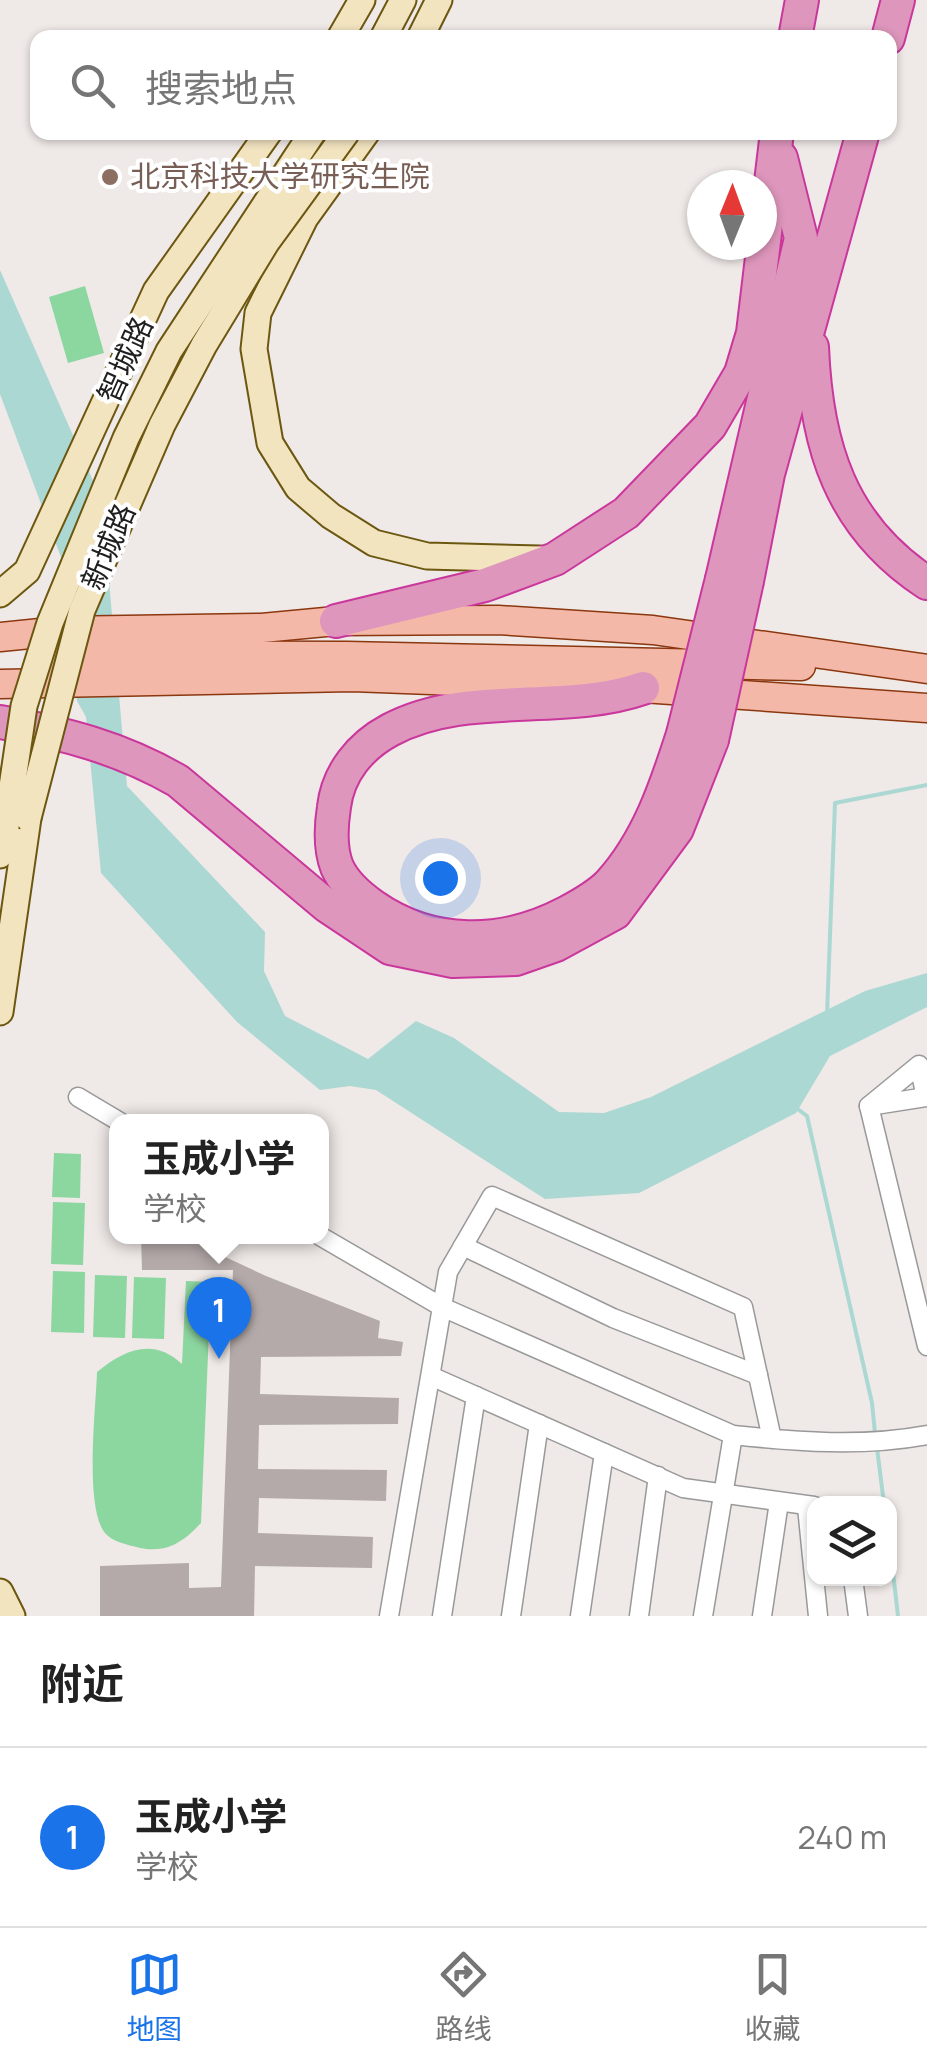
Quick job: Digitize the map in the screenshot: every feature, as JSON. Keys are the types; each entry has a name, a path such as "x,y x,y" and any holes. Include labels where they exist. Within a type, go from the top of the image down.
{"highway":[{"path":"796,30 802,0"},
{"path":"890,30 897,1"},
{"path":"336,620 485,586 555,560 626,513 710,426 742,373 753,333 777,140"},
{"path":"0,722 109,747 178,780 327,906 390,948 453,960 516,959 556,945 615,913 676,829 735,580 801,238 778,140"},
{"path":"735,580 862,140"},
{"path":"811,314 814,390 822,438 841,488 874,538 927,584"},
{"path":"643,688 592,701 432,713 388,731 356,754 342,776 334,801 331,832 337,867 356,894 392,919 432,934 504,936 540,927 608,885 638,846 698,737"}],"main road":[{"path":"0,652 121,631 262,628 336,620 498,620 653,630 927,672"},
{"path":"0,637 58,643 145,669 643,688 927,708"},
{"path":"0,684 44,684 145,669 367,656 927,672"}],"street":[{"path":"345,30 362,0"},
{"path":"387,30 403,0"},
{"path":"407,30 421,0"},
{"path":"424,30 439,0"},
{"name":"智城路","path":"0,594 27,571 156,292 263,140"},
{"name":"新城路","path":"0,855 24,706 50,623 126,438 168,351 309,140"},
{"name":"新城路","path":"0,1012 28,818 82,610 162,425 204,345 266,243 341,140"},
{"path":"361,140 306,218 258,313 254,348 270,444 298,488 331,516 374,543 427,556 555,560"},
{"path":"0,628 58,643"},
{"path":"78,1098 109,1116"},
{"path":"869,1106 927,1346"},
{"path":"389,1616 448,1272 492,1196 743,1307 772,1440"},
{"path":"329,1241 442,1307 733,1435 840,1443 927,1435"},
{"path":"463,1246 614,1318 758,1375"},
{"path":"433,1377 683,1488 807,1506"},
{"path":"442,1616 476,1396"},
{"path":"512,1616 539,1424"},
{"path":"702,1616 733,1435"},
{"path":"580,1616 604,1453"},
{"path":"639,1616 658,1476"},
{"path":"762,1616 779,1502"},
{"path":"816,1586 818,1616"},
{"path":"855,1586 858,1616"},
{"path":"0,1592 12,1616"}],"green space":[{"path":"85,286 104,353 68,363 49,297"},
{"path":"54,1153 81,1154 80,1198 52,1197"},
{"path":"53,1202 85,1203 83,1265 51,1264"},
{"path":"53,1271 85,1272 84,1333 51,1332"},
{"path":"95,1275 127,1276 125,1338 93,1337"},
{"path":"134,1277 166,1278 164,1339 132,1338"},
{"path":"186,1281 211,1282 201,1523 174,1544 159,1549 140,1548 112,1539 99,1520 93,1480 97,1372 128,1353 149,1349 182,1364"}],"water":[{"path":"0,270 102,501 127,786 265,932 264,971 285,1016 368,1059 416,1021 454,1038 559,1112 604,1113 651,1097 865,991 927,973 927,1007 830,1056 796,1113 639,1193 545,1199 376,1090 350,1086 320,1090 237,1022 101,873 86,717 77,701 62,560 0,394"}],"building":[{"path":"141,1244 220,1244 221,1255 380,1321 378,1338 403,1342 401,1356 261,1357 260,1394 399,1398 398,1424 259,1425 258,1469 387,1470 386,1501 259,1498 258,1533 373,1537 372,1568 255,1566 254,1616 100,1616 100,1566 189,1563 189,1588 221,1587 233,1270 142,1270"}],"waterway":[{"path":"827,1015 835,803 927,785"},
{"path":"795,1107 807,1116 872,1403 875,1433"},
{"path":"877,1448 883,1496"},
{"path":"895,1586 898,1616"}],"place":[{"name":"北京科技大学研究生院","path":"110,177"},
{"name":"玉成小学","path":"219,1359"}]}
